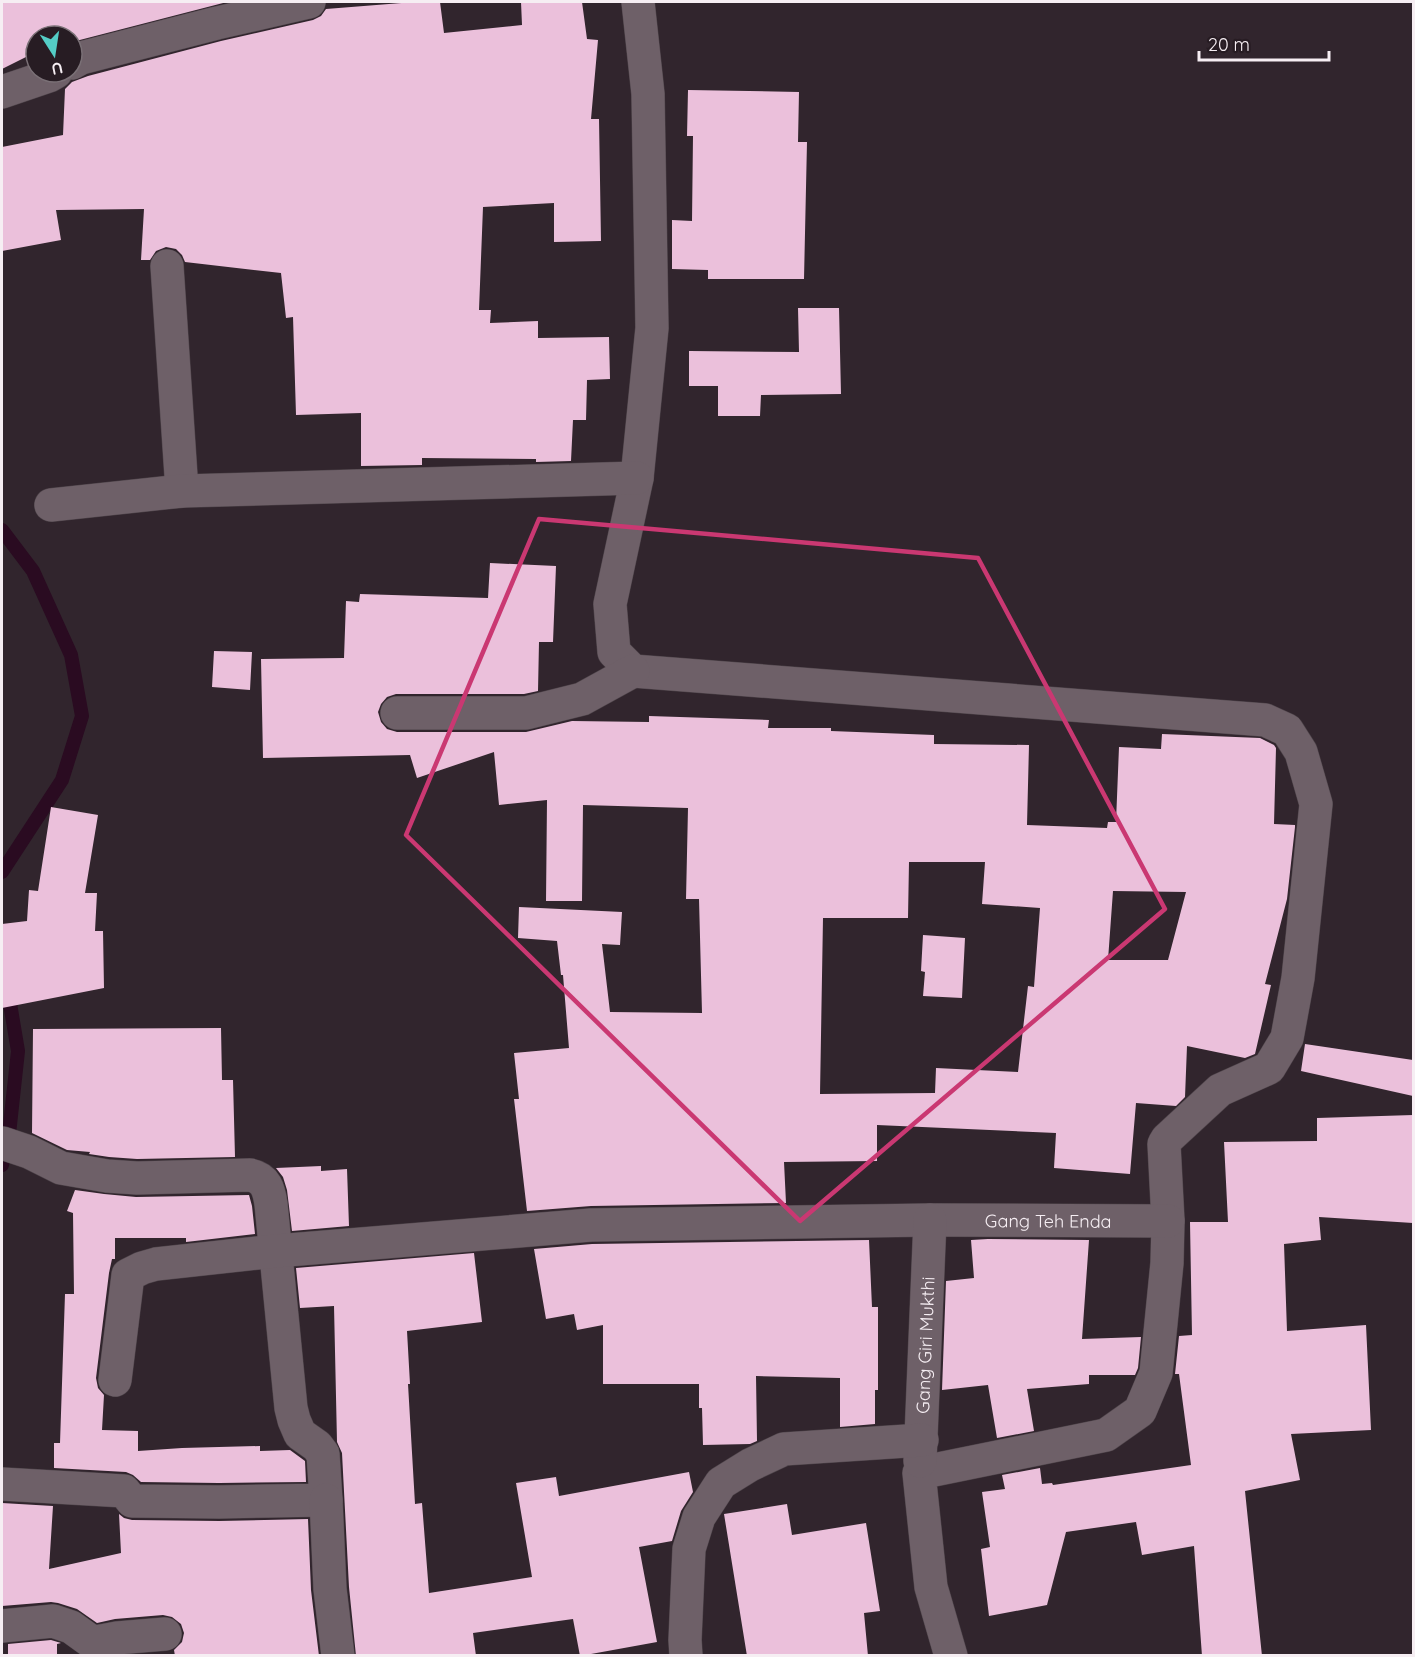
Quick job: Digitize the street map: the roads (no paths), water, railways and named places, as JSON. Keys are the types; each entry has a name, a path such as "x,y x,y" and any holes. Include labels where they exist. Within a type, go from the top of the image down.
{"street":[{"path":"84,57 195,28 309,2"},
{"path":"633,671 614,652 610,604 637,478 652,328 648,94 638,2"},
{"path":"2,92 26,84"},
{"path":"167,266 182,491"},
{"path":"51,505 182,491 637,478"},
{"path":"397,713 526,713 582,699 633,671 1253,719 1264,720 1287,730 1301,752 1316,804 1298,978 1287,1038 1269,1068 1220,1090 1167,1139 1164,1148 1168,1221 1167,1263 1156,1373 1140,1411 1106,1435 919,1473"},
{"path":"15,1148 62,1168 107,1176 137,1178 250,1175 257,1176 264,1182 270,1192 291,1408 300,1434 317,1446 323,1454 330,1589 338,1656"},
{"name":"Gang Teh Enda","path":"115,1380 128,1275 156,1264 276,1251 591,1226 930,1220 1168,1221"},
{"name":"Gang Giri Mukthi","path":"930,1220 919,1473 931,1587 951,1656"},
{"path":"686,1656 689,1549 699,1517 721,1483 750,1465 784,1449 922,1440"},
{"path":"10,1485 124,1491 132,1501 326,1500"},
{"path":"2,1626 53,1621 71,1627 89,1640 96,1642 165,1634"}],"waterway":[{"path":"2,530 33,571 71,655 82,716 62,780 2,872"},
{"path":"2,956 18,1051 9,1134 2,1165"}]}
